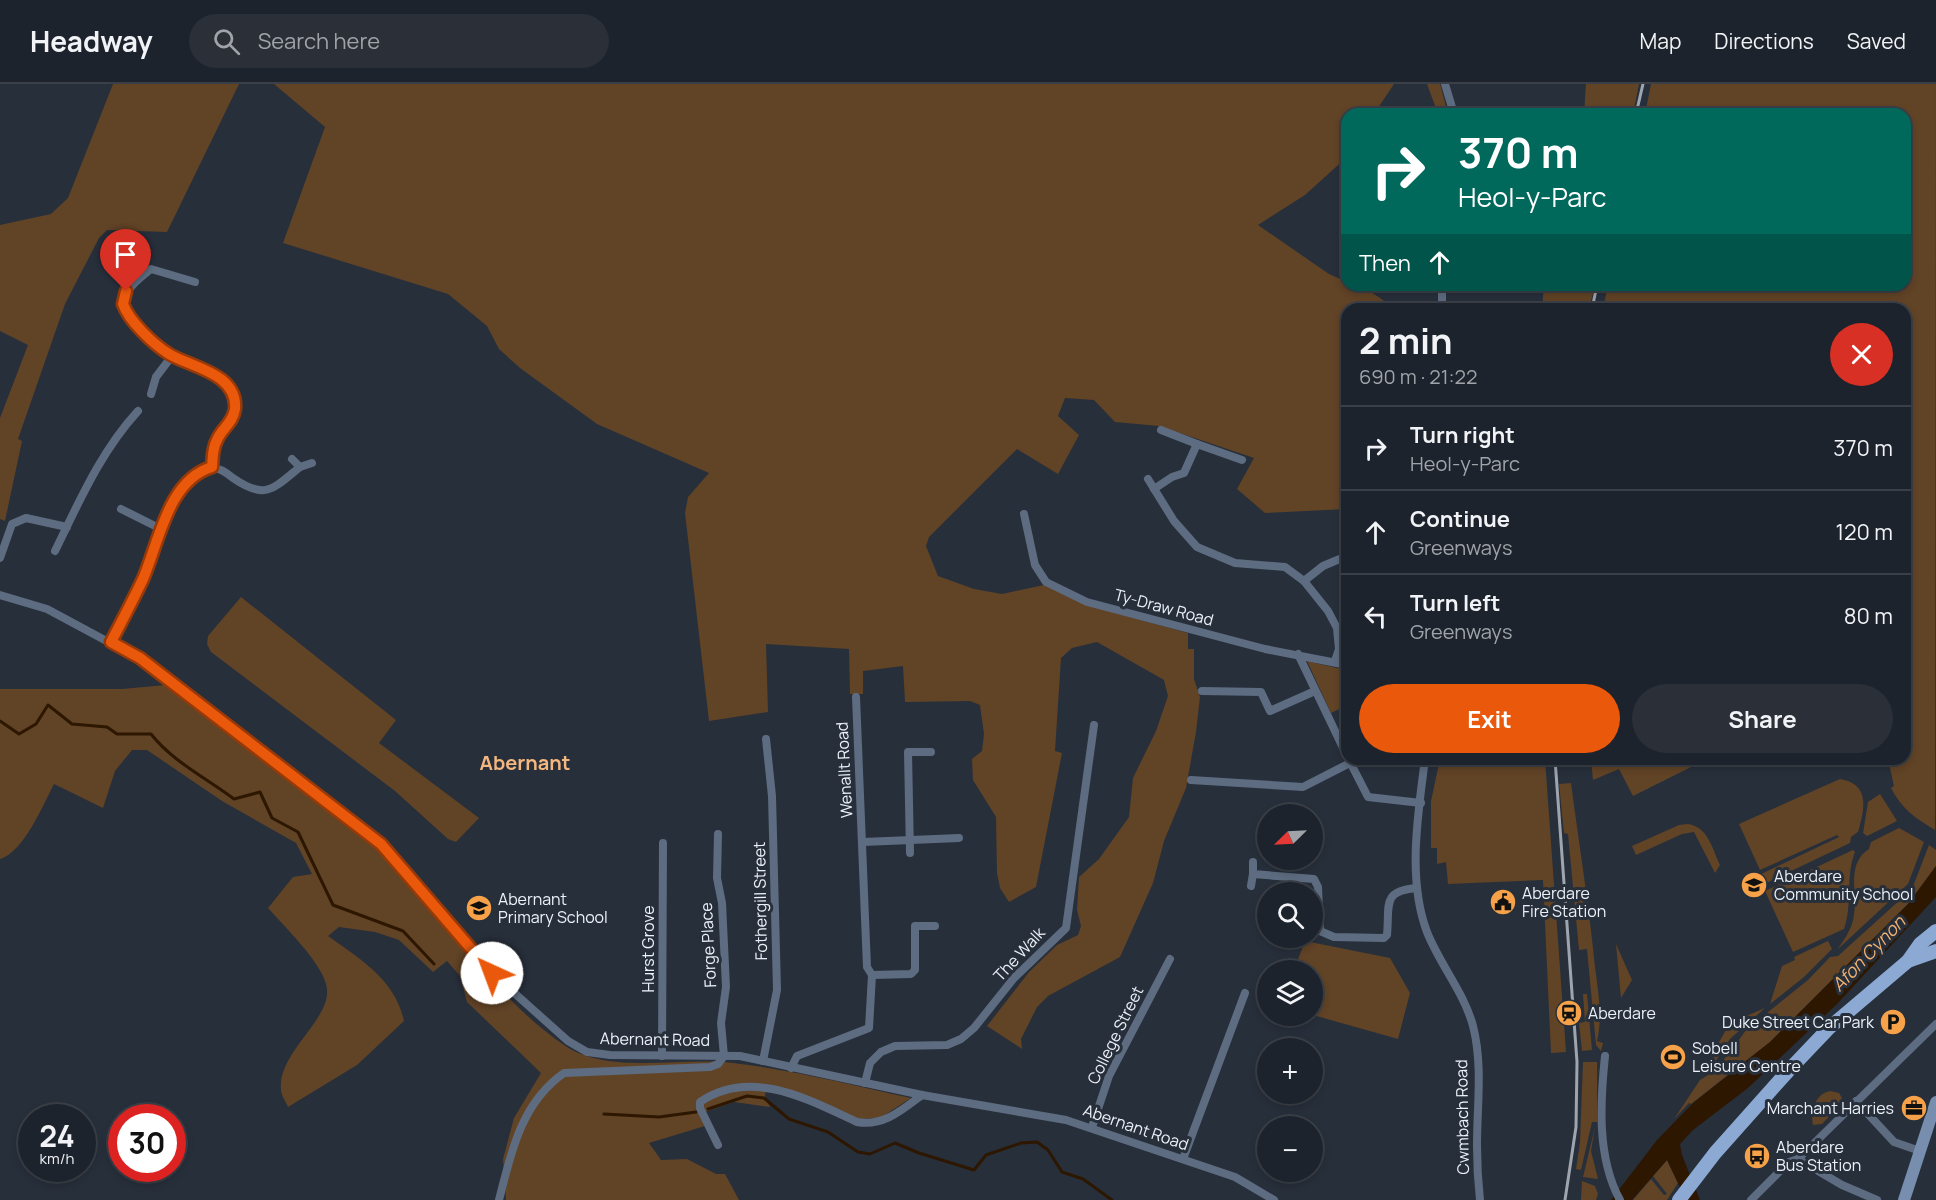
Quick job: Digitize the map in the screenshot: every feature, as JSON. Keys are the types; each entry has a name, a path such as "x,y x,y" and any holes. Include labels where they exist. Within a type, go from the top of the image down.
{"main road":[{"path":"1680,1198 1715,1153 1829,1028 1908,961 1920,944 1936,931"},
{"path":"1908,961 1936,951"},
{"path":"1904,1200 1936,1102"}],"street":[{"path":"1445,84 1452,108"},
{"path":"195,282 151,269 126,291 123,304 134,323 172,356 206,368 220,379 231,394 235,407 232,421 217,438 212,467"},
{"path":"151,394 156,377 172,356"},
{"path":"55,551 101,458 120,430 138,411"},
{"path":"1161,430 1242,459"},
{"path":"1154,489 1184,472 1197,444"},
{"path":"292,459 300,467"},
{"path":"111,642 142,580 161,530 179,493 190,478 201,470 212,467 222,470 256,492 269,489 300,467 312,463"},
{"path":"1148,479 1181,529 1197,547 1235,563 1286,567 1304,580 1337,628 1339,649 1335,662"},
{"path":"121,509 161,530"},
{"name":"Ty-Draw Road","path":"1024,514 1035,565 1046,582 1087,602 1265,649 1341,664"},
{"path":"0,558 12,524 26,518 67,527"},
{"path":"1304,580 1323,566 1341,558"},
{"name":"Abernant Road","path":"0,595 47,609 140,658 381,844 412,877 477,958 568,1041 587,1052 662,1056 724,1056 763,1061 922,1095 1066,1120 1235,1177 1262,1196 1274,1200"},
{"path":"1298,654 1341,743"},
{"path":"1202,692 1261,692 1270,711 1315,691"},
{"name":"Wenallt Road","path":"791,1068 797,1056 869,1028 872,975 867,966 856,697"},
{"name":"The Walk","path":"866,1083 870,1063 881,1052 895,1046 947,1045 961,1040 974,1028 1014,978 1066,928 1094,725"},
{"name":"Fothergill Street","path":"763,1061 777,990 772,796 766,739"},
{"path":"910,853 908,752 931,752"},
{"path":"1191,780 1303,787 1341,764"},
{"path":"1352,765 1368,797 1421,803"},
{"name":"Cwmbach Road","path":"1424,765 1417,888 1426,930 1438,957 1466,1003 1474,1028 1480,1109 1477,1143 1480,1200"},
{"name":"Forge Place","path":"718,834 717,878 723,903 726,987 721,1023 724,1056"},
{"path":"863,842 959,838"},
{"name":"Hurst Grove","path":"662,1056 663,843"},
{"path":"1251,886 1253,862"},
{"path":"1253,874 1314,879 1318,887 1320,931 1325,935 1352,938 1384,938 1387,935 1387,903 1392,894 1402,889 1417,888"},
{"path":"872,975 911,974 915,969 915,926 935,926"},
{"name":"College Street","path":"1092,1127 1109,1076 1170,959"},
{"path":"1183,1159 1245,993"},
{"path":"1750,1200 1789,1162 1798,1159 1936,1024"},
{"path":"499,1200 522,1120 552,1081 564,1073 710,1067 718,1064 724,1056"},
{"path":"1605,1056 1604,1150 1607,1171 1618,1196"},
{"path":"718,1145 700,1108 700,1102 738,1087 779,1089 857,1122 869,1124 881,1122 922,1095"},
{"path":"1856,1101 1894,1142 1920,1151"},
{"path":"1798,1159 1842,1185 1877,1200"}],"shaded area":[{"path":"113,84 239,84 167,232 107,230 99,238 65,304 18,439 22,441 5,521 0,519 0,418 28,345 0,331 0,225 51,214 68,198"},
{"path":"274,84 1394,84 1378,108 1341,108 1339,143 1341,144 1341,162 1305,195 1258,225 1329,274 1341,279 1341,291 1368,291 1386,303 1341,303 1341,509 1265,513 1237,489 1254,458 1159,426 1115,422 1094,400 1065,398 1058,416 1079,435 1058,474 1017,449 929,537 926,546 938,576 974,589 1002,594 1044,585 1087,605 1188,633 1188,649 1194,649 1194,679 1200,697 1196,732 1186,788 1164,841 1153,883 1120,957 1048,996 1037,1007 1021,1039 1022,1049 987,1026 1029,972 1057,945 1078,935 1081,926 1077,910 1079,877 1099,859 1129,817 1133,778 1156,731 1168,696 1164,680 1097,642 1072,648 1061,658 1055,751 1062,753 1036,887 1009,902 1000,888 997,873 996,817 973,780 972,759 982,751 984,734 980,705 970,701 905,702 903,666 863,671 863,694 850,694 849,649 766,644 768,712 709,721 685,513 688,497 709,473 597,424 520,368 499,349 487,326 448,294 283,243 325,127"},
{"path":"1427,84 1440,84 1446,108 1436,108"},
{"path":"1586,84 1639,84 1634,108 1584,108"},
{"path":"1651,84 1936,84 1935,830 1922,822 1899,801 1891,788 1894,786 1889,765 1911,765 1911,303 1604,303 1607,291 1911,291 1911,108 1646,108"},
{"path":"1544,291 1594,291 1590,303 1542,303"},
{"path":"241,597 396,720 379,743 479,818 456,842 448,839 395,791 211,652 207,644 208,636"},
{"path":"1307,661 1341,669 1341,708 1331,713"},
{"path":"166,685 378,848 402,872 512,1001 564,1045 602,1060 646,1063 713,1061 733,1063 800,1074 911,1098 880,1118 859,1119 766,1085 765,1097 770,1107 734,1102 699,1114 705,1126 649,1143 661,1160 687,1159 716,1174 725,1174 739,1200 506,1200 503,1159 514,1118 541,1073 467,1002 460,976 447,961 433,972 399,940 375,932 339,927 328,936 364,962 385,982 400,1006 404,1021 357,1065 288,1107 281,1092 282,1076 296,1048 323,1009 327,996 326,984 317,965 268,908 293,877 312,874 296,843 222,801 147,750 132,750 115,771 103,808 54,784 25,838 9,855 0,859 0,689 122,689"},
{"path":"1439,765 1545,765 1566,1052 1551,1053 1543,880 1448,884 1446,862 1437,864 1437,848 1431,848 1431,801"},
{"path":"1592,765 1695,765 1633,796 1619,769 1593,780"},
{"path":"1840,779 1856,786 1863,798 1858,832 1851,837 1850,843 1762,885 1757,885 1755,878 1757,876 1839,837 1837,835 1760,870 1739,824"},
{"path":"1571,783 1599,995 1600,1023 1597,1041 1603,1043 1601,1051 1596,1045 1587,949 1579,950 1568,834 1564,833 1559,784"},
{"path":"1880,794 1897,821 1867,836 1863,833 1868,802"},
{"path":"1688,824 1700,829 1708,839 1720,865 1715,873 1694,832 1682,834 1636,855 1632,846 1679,825"},
{"path":"1899,828 1924,842 1908,884 1838,949 1852,924 1855,873 1861,856 1869,849 1871,842"},
{"path":"1929,845 1936,850 1936,866 1908,904 1770,1042 1691,1104 1689,1103 1674,1119 1700,1080 1716,1070 1747,1029 1808,980 1830,957 1838,956 1912,889"},
{"path":"1853,850 1855,852 1850,871 1847,920 1844,929 1793,952 1765,891"},
{"path":"1828,941 1832,949 1804,977 1770,1004 1782,966 1795,960 1794,957"},
{"path":"1616,944 1632,980 1621,998"},
{"path":"1323,945 1390,958 1410,993 1398,1039 1323,1018 1323,960 1298,960 1302,948 1323,948"},
{"path":"1583,994 1587,994 1592,1050 1582,1051 1579,1023 1585,1022"},
{"path":"1765,1008 1731,1038 1715,1062 1704,1068 1730,1023"},
{"path":"1583,1062 1597,1062 1597,1122 1592,1122 1581,1170 1576,1169 1580,1142"},
{"path":"1830,1091 1839,1093 1842,1098 1840,1105 1822,1124 1813,1125 1812,1114 1817,1099"},
{"path":"1595,1127 1591,1151 1598,1179 1583,1177"},
{"path":"1667,1160 1678,1183 1667,1200 1633,1200 1651,1179 1664,1195 1667,1194 1653,1176"},
{"path":"1582,1181 1595,1186 1598,1194 1596,1200 1581,1200"}],"water":[{"name":"Afon Cynon","path":"1936,866 1936,897 1837,1004 1748,1088 1693,1130 1680,1144 1682,1155 1700,1200 1686,1200 1667,1160 1632,1200 1611,1200 1657,1140 1693,1103 1770,1042 1908,904"}],"waterway":[{"path":"0,721 19,734 36,724 48,705 72,724 107,727 117,734 151,734 179,761 234,799 260,792 272,818 298,832 333,905 403,931 434,964"},
{"path":"708,1109 747,1096 764,1098 789,1119 828,1132 858,1152 870,1154 895,1143 974,1170 986,1155 1021,1143 1037,1142 1048,1150 1062,1172 1083,1179 1112,1200"},
{"path":"604,1114 659,1117 696,1112"}],"railway":[{"path":"1637,108 1643,84"},
{"path":"1593,303 1596,291"},
{"path":"1555,765 1577,1062 1576,1127 1565,1200"}],"place":[{"name":"Aberdare Community School","path":"1754,885"},
{"name":"Aberdare Fire Station","path":"1503,902"},
{"name":"Abernant Primary School","path":"479,908"},
{"name":"Aberdare","path":"1569,1013"},
{"name":"Duke Street Car Park","path":"1893,1022"},
{"name":"Sobell Leisure Centre","path":"1673,1057"},
{"name":"Marchant Harries","path":"1914,1108"},
{"name":"Aberdare Bus Station","path":"1757,1156"}],"district":[{"name":"Abernant","path":"525,762"}],"route":[{"path":"126,291 123,304 127,316 160,349 172,356 206,368 220,379 231,394 235,407 232,421 217,438 212,467 201,470 190,478 179,493 161,530 142,580 111,642 140,658 381,844 492,973"}]}
